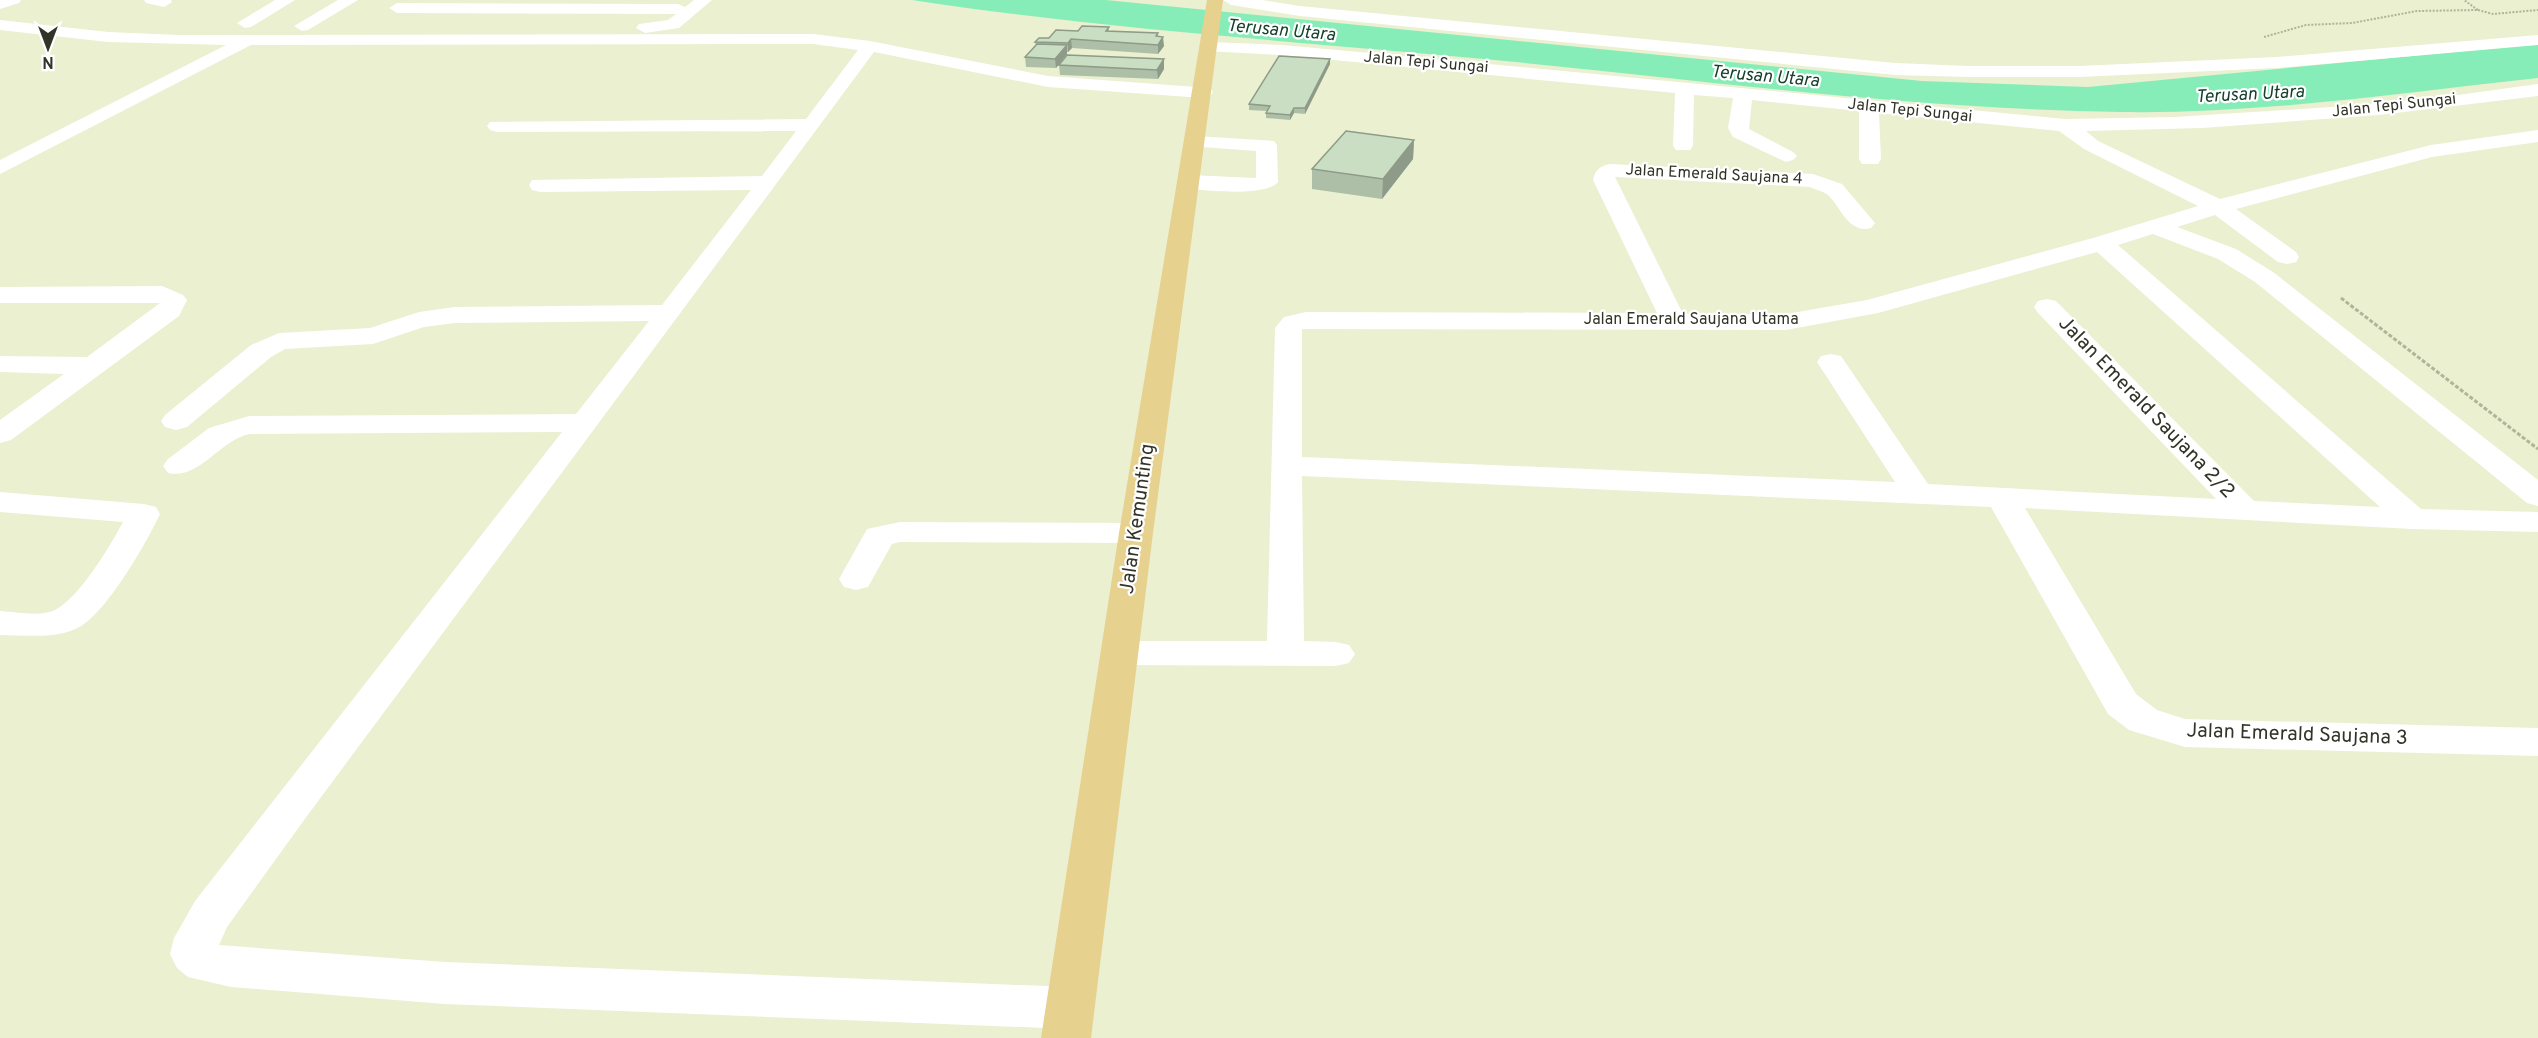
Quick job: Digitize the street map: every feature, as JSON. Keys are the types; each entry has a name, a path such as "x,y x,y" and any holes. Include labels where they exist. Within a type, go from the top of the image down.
{"main road":[{"name":"Jalan Kemunting","path":"1068,1023 1136,533 1210,44 1220,2"}],"street":[{"path":"0,4 13,0"},
{"path":"286,0 245,23 302,26 388,14 699,5"},
{"path":"302,26 350,0"},
{"path":"1220,2 1480,30 1924,71 2074,72 2283,62 2444,50 2538,40"},
{"path":"343,39 388,14 657,28 673,24 699,5"},
{"path":"0,11 111,25"},
{"path":"0,25 124,38 250,40 786,38 831,40 1034,80 1122,89 1203,92"},
{"path":"832,27 885,35 868,46 768,183 585,423 342,735 238,876 197,938 194,954 205,963 231,967 1068,1023"},
{"path":"0,168 250,40"},
{"name":"Jalan Tepi Sungai","path":"1210,44 2065,125 2157,126 2534,93"},
{"path":"1683,146 1685,89"},
{"path":"1743,95 1738,128 1740,133 1786,156"},
{"path":"1869,107 1870,159"},
{"path":"497,126 811,125"},
{"path":"2065,125 2091,145 2218,207 2287,257"},
{"name":"Jalan Emerald Saujana Utama","path":"1286,466 1288,328 1293,323 1306,320 1786,322 1818,318 1869,307 2101,243 2218,207 2431,152 2538,136"},
{"path":"1189,182 1257,185 1267,182 1267,145 1195,142"},
{"name":"Jalan Emerald Saujana 4","path":"1674,322 1604,180 1605,174 1610,170 1813,181 1834,189 1863,222"},
{"path":"540,185 768,183"},
{"path":"2155,226 2227,254 2264,277 2538,496"},
{"path":"2101,243 2412,519"},
{"path":"0,295 162,294 174,300 170,310 96,366 1,432"},
{"name":"Jalan Emerald Saujana 2/2","path":"2047,307 2245,510"},
{"path":"176,421 261,351 279,341 374,336 419,320 455,315 668,313"},
{"path":"1831,362 1918,493"},
{"path":"0,364 96,366"},
{"path":"179,466 216,434 234,427 249,425 585,423"},
{"path":"1285,654 1286,466 1918,493 2412,519 2538,522"},
{"name":"Jalan Emerald Saujana 3","path":"2002,497 2122,704 2143,720 2185,733 2538,742"},
{"path":"0,502 144,514 83,607 68,618 47,623 0,623"},
{"path":"856,579 879,536 900,532 1136,533"},
{"path":"1120,653 1336,654"}],"path":[{"path":"2464,0 2478,10"},
{"path":"2283,62 2254,45 2252,41 2306,25 2346,24 2417,11 2478,10 2493,14 2538,10"},
{"path":"2287,257 2538,449"}],"water":[{"name":"Terusan Utara","path":"912,0 1106,0 1922,81 2088,87 2538,44 2538,78 2225,110 2121,112 2041,110 1802,92 1484,59 1198,34 1055,19"}],"building":[{"path":"1082,26 1109,27 1106,31 1158,33 1156,36 1163,37 1158,45 1071,39 1068,43 1035,42 1039,38 1049,38 1056,30 1078,31"},
{"path":"1037,44 1067,45 1055,59 1025,57"},
{"path":"1067,55 1164,59 1157,70 1059,65"},
{"path":"1279,56 1330,59 1305,108 1294,108 1290,115 1266,113 1270,106 1249,104"},
{"path":"1346,131 1414,140 1383,179 1312,169"}]}
